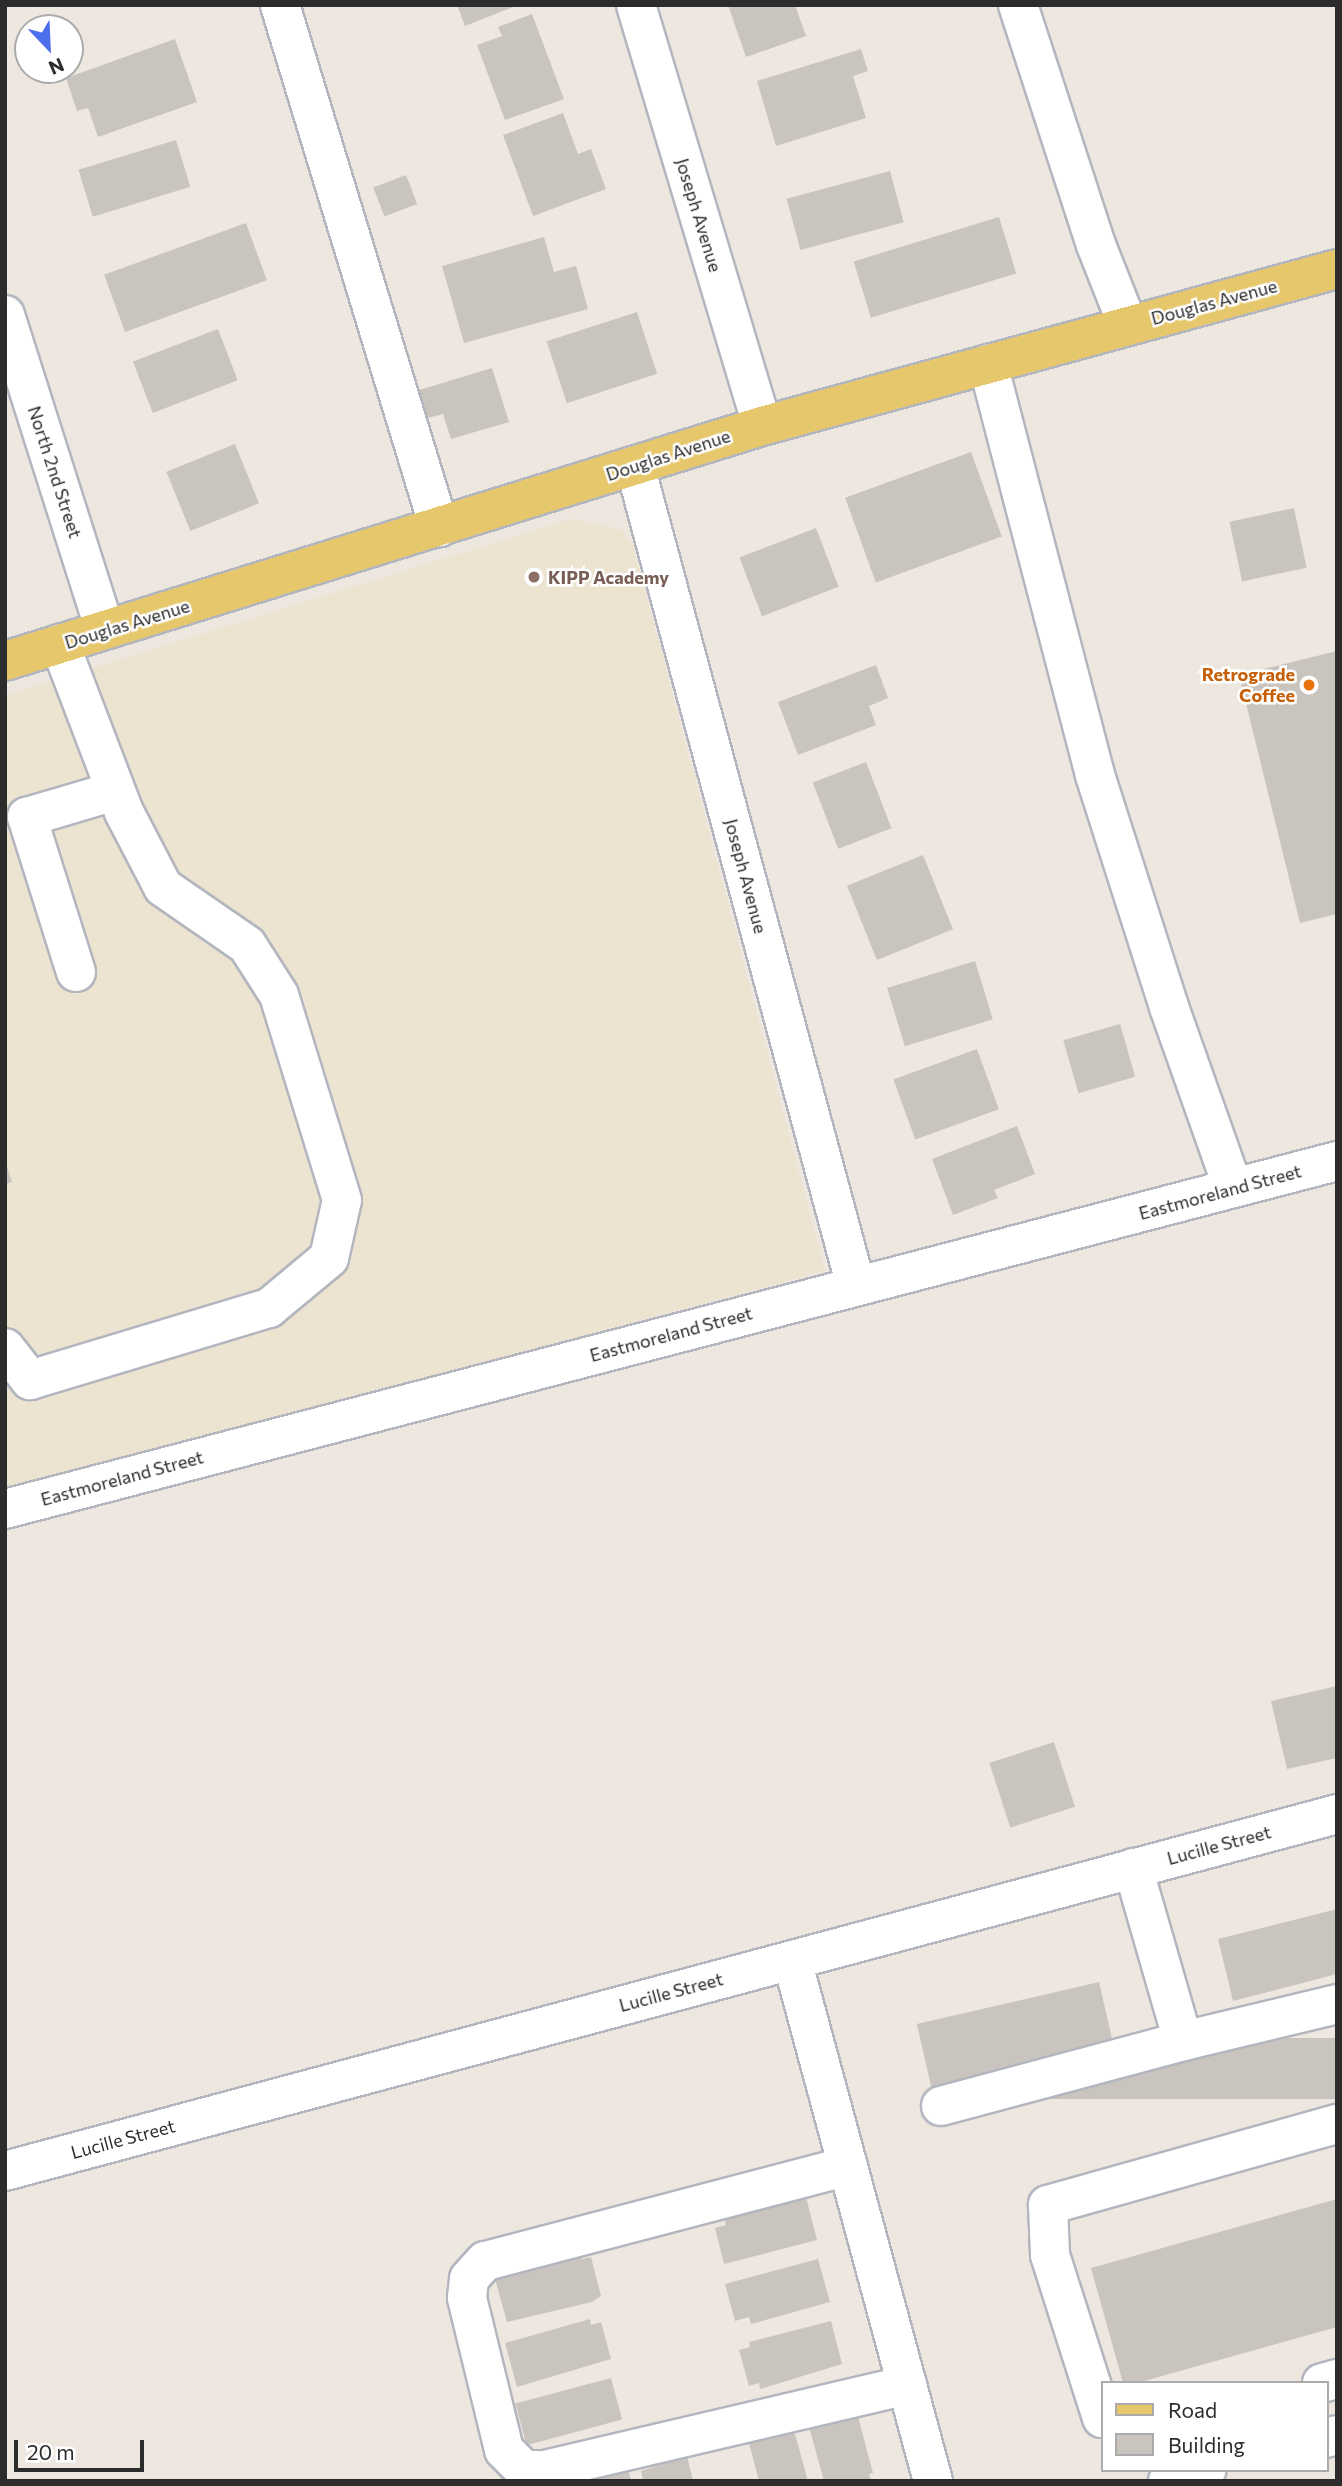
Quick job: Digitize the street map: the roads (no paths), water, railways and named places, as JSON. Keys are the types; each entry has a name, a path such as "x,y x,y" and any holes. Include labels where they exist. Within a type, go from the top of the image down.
{"main road":[{"name":"Douglas Avenue","path":"5,661 762,426 1337,269"}],"street":[{"path":"280,5 439,527"},
{"name":"Joseph Avenue","path":"636,5 762,426"},
{"path":"1018,5 1096,245 1128,326"},
{"name":"North 2nd Street","path":"5,315 105,630"},
{"path":"988,364 1095,775 1169,1007 1233,1188"},
{"name":"Joseph Avenue","path":"635,466 856,1286"},
{"path":"5,1348 18,1384 270,1308 329,1258 342,1200 279,995 247,945 163,887 115,791 60,644"},
{"path":"76,972 27,817 115,791"},
{"name":"Eastmoreland Street","path":"5,1509 1337,1161"},
{"name":"Lucille Street","path":"5,2171 1337,1814"},
{"path":"1133,1868 1183,2041"},
{"path":"792,1960 933,2481"},
{"path":"941,2106 1183,2041 1337,2004"},
{"path":"1100,2412 1050,2255 1048,2205 1337,2124"},
{"path":"848,2166 485,2260 469,2279 467,2298 504,2450 524,2470 545,2470 907,2385"},
{"path":"1168,2481 1199,2472"}],"place":[{"name":"KIPP Academy","path":"534,577"},
{"name":"Retrograde Coffee","path":"1309,685"}]}
